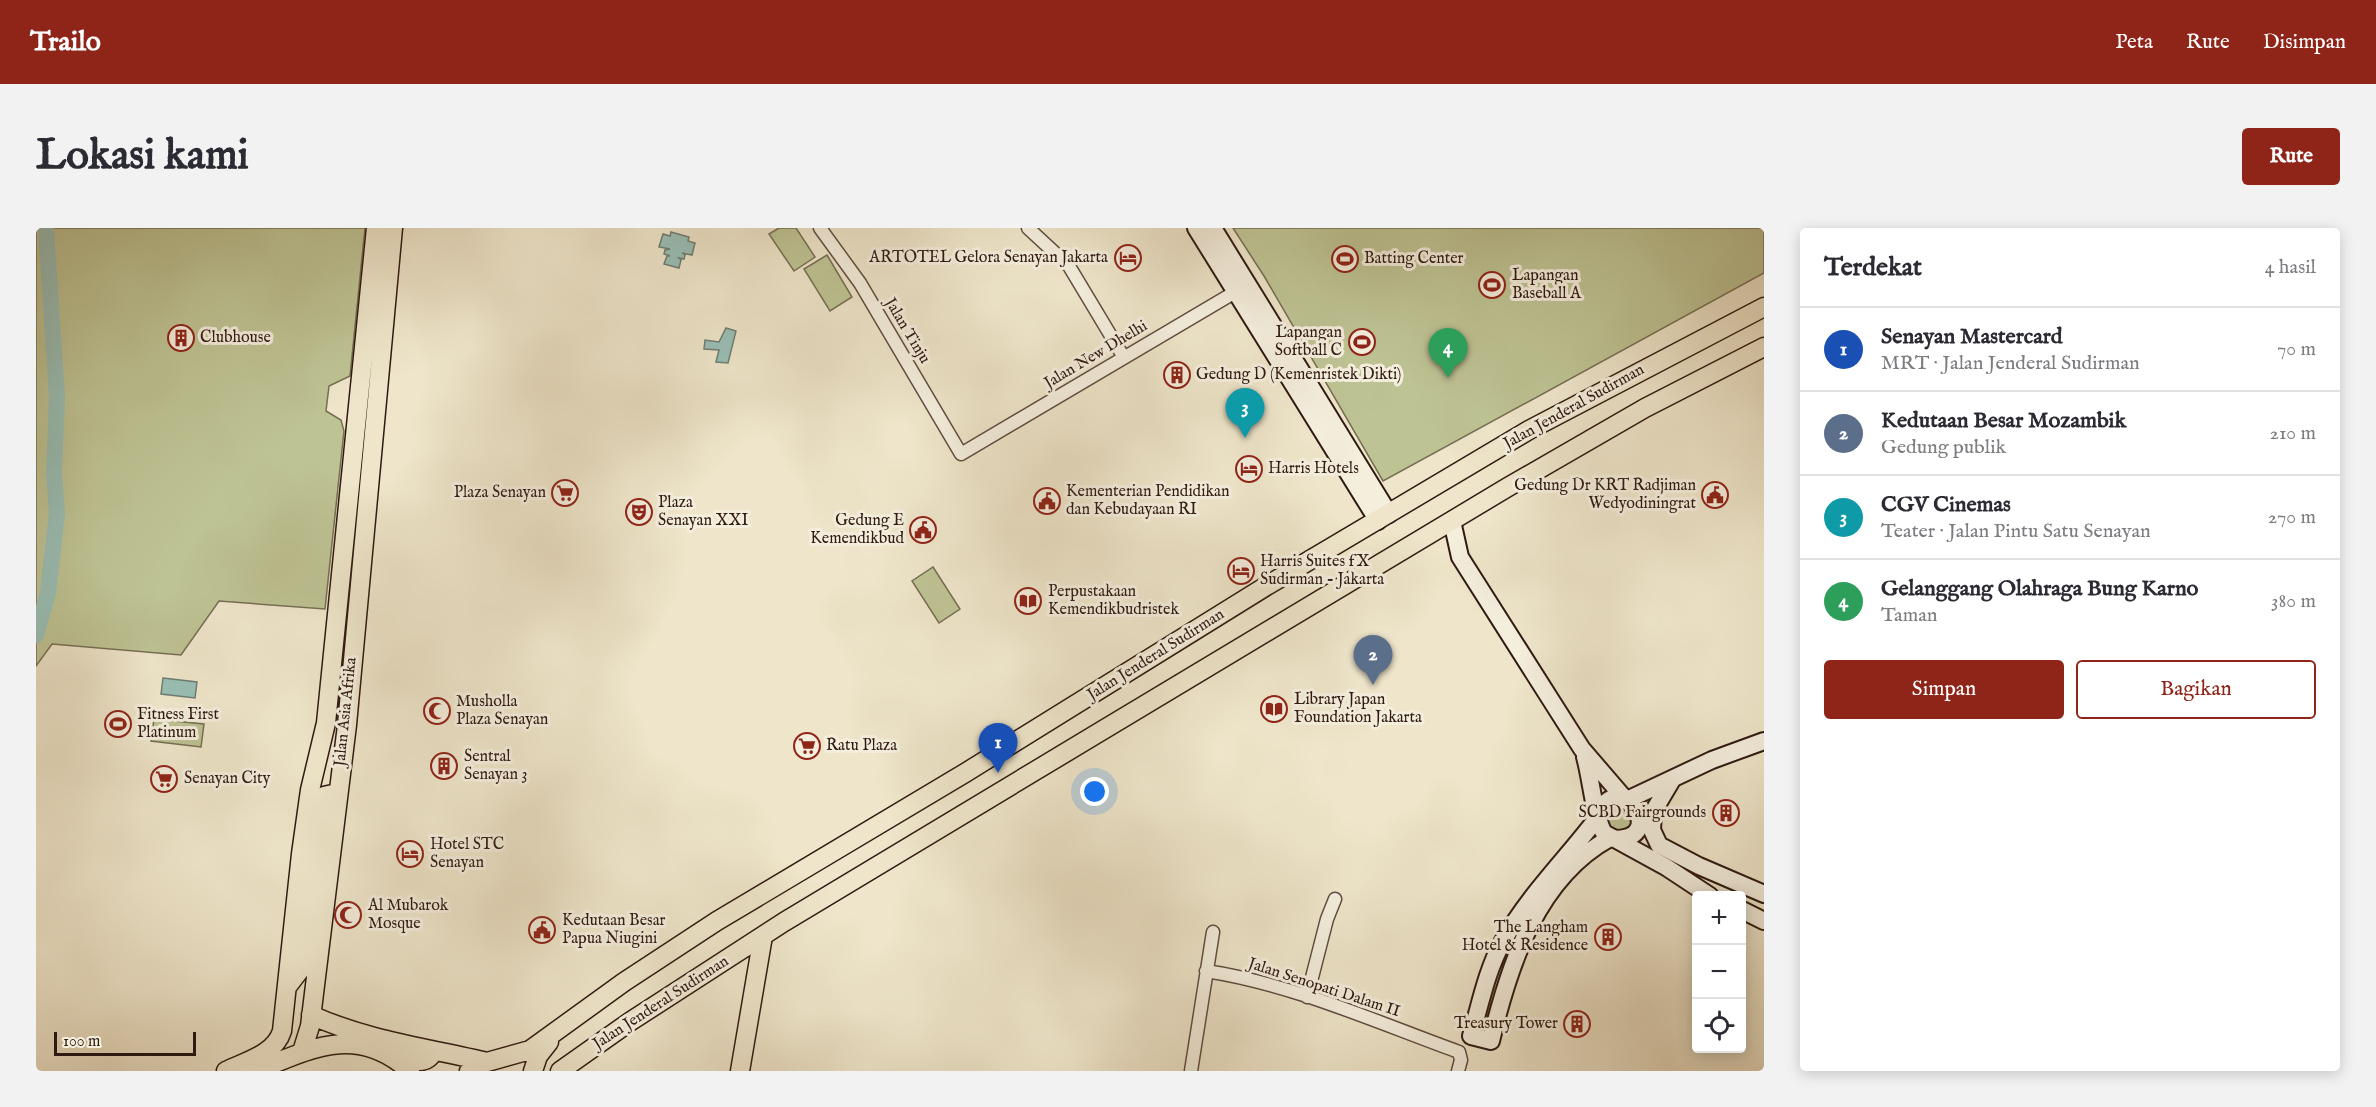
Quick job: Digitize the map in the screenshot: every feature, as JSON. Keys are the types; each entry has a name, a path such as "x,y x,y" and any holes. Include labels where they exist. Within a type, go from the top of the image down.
{"main road":[{"name":"Jalan Asia Afrika","path":"302,1052 311,1015 347,725 370,393 376,228"},
{"name":"Jalan Asia Afrika","path":"226,1071 263,1054 279,1041 310,790 326,723 393,228"},
{"path":"1196,228 1241,288 1289,362 1383,518"},
{"path":"1213,228 1241,288"},
{"name":"Jalan Jenderal Sudirman","path":"562,1027 666,953 717,921 955,779 1268,585 1529,430 1764,307"},
{"name":"Jalan Jenderal Sudirman","path":"560,1071 640,1015 763,936 1452,521 1645,408 1764,347"},
{"path":"1452,521 1457,552"},
{"path":"1432,534 1457,552 1582,749 1626,800 1635,806 1640,815 1639,826 1634,835 1624,839 1612,839 1590,849 1570,868 1534,919 1520,945 1491,1041 1471,1036 1490,972 1503,941 1528,903 1599,816 1606,803 1615,799 1626,800 1712,760 1764,741"},
{"path":"1582,749 1599,816 1599,826 1612,839 1666,867 1702,891"},
{"path":"1672,780 1653,812 1652,830 1659,845 1699,867 1764,894"},
{"path":"287,987 297,976 304,958 321,800 324,796 337,793"},
{"path":"1590,849 1611,850 1649,866 1666,867"},
{"path":"1746,912 1764,921"},
{"path":"740,1071 763,936"},
{"path":"1490,972 1508,980"},
{"path":"311,1015 332,1024 434,1051 487,1062"},
{"path":"329,1043 326,1033 332,1024"},
{"path":"470,1071 487,1062 531,1050 562,1027"},
{"path":"533,1071 538,1056 562,1027"},
{"path":"256,1071 329,1043 354,1044 422,1062 430,1059 434,1051"},
{"path":"388,1053 410,1071"}],"street":[{"name":"Jalan Tinju","path":"820,228 860,283 961,454"},
{"path":"1028,228 1069,266 1123,356"},
{"name":"Jalan New Dhelhi","path":"961,454 1241,288"},
{"path":"1307,997 1327,919 1335,899"},
{"path":"1191,1071 1213,932"},
{"name":"Jalan Senopati Dalam II","path":"1206,971 1233,975 1307,997 1459,1052 1461,1060 1458,1071"}],"green space":[{"path":"36,228 365,228 350,376 329,386 326,411 341,420 344,431 325,609 219,601 181,655 52,644 36,666"},
{"path":"779,228 796,228 815,257 794,271 769,234"},
{"path":"1233,228 1764,228 1764,273 1383,481 1264,276"},
{"path":"827,255 852,297 830,311 804,269"},
{"path":"933,567 960,609 939,623 912,581"},
{"path":"154,719 204,724 201,747 151,741"},
{"path":"1625,805 1634,821 1626,833 1609,831 1605,813 1611,806"}],"water":[{"path":"671,232 689,237 688,241 695,243 692,255 682,253 685,255 684,259 679,258 681,260 679,268 664,264 667,256 670,256 664,254 665,250 670,249 659,247 663,234 670,236"},
{"path":"726,328 736,331 728,363 716,362 719,350 704,349 705,340 719,342"},
{"path":"163,678 197,682 195,698 161,694"}],"waterway":[{"path":"36,635 48,593 57,513 54,473 57,397 46,228"}],"place":[{"name":"ARTOTEL Gelora Senayan Jakarta","path":"1128,258"},
{"name":"Batting Center","path":"1345,259"},
{"name":"Lapangan Baseball A","path":"1492,285"},
{"name":"Clubhouse","path":"181,338"},
{"name":"Lapangan Softball C","path":"1362,342"},
{"name":"Gedung D (Kemenristek Dikti)","path":"1177,375"},
{"name":"Gelanggang Olahraga Bung Karno","path":"1448,378"},
{"name":"CGV Cinemas","path":"1245,438"},
{"name":"Harris Hotels","path":"1249,469"},
{"name":"Plaza Senayan","path":"565,493"},
{"name":"Gedung Dr KRT Radjiman Wedyodiningrat","path":"1715,495"},
{"name":"Kementerian Pendidikan dan Kebudayaan RI","path":"1047,501"},
{"name":"Plaza Senayan XXI","path":"639,512"},
{"name":"Gedung E Kemendikbud","path":"923,530"},
{"name":"Harris Suites fX Sudirman - Jakarta","path":"1241,571"},
{"name":"Perpustakaan Kemendikbudristek","path":"1028,601"},
{"name":"Kedutaan Besar Mozambik","path":"1373,685"},
{"name":"Library Japan Foundation Jakarta","path":"1274,709"},
{"name":"Musholla Plaza Senayan","path":"437,711"},
{"name":"Fitness First Platinum","path":"118,724"},
{"name":"Ratu Plaza","path":"807,746"},
{"name":"Sentral Senayan 3","path":"444,766"},
{"name":"Senayan Mastercard","path":"998,773"},
{"name":"Senayan City","path":"164,779"},
{"name":"SCBD Fairgrounds","path":"1726,813"},
{"name":"Hotel STC Senayan","path":"410,854"},
{"name":"Al Mubarok Mosque","path":"348,915"},
{"name":"Kedutaan Besar Papua Niugini","path":"542,930"},
{"name":"The Langham Hotel & Residence","path":"1608,937"},
{"name":"Treasury Tower","path":"1577,1024"}]}
